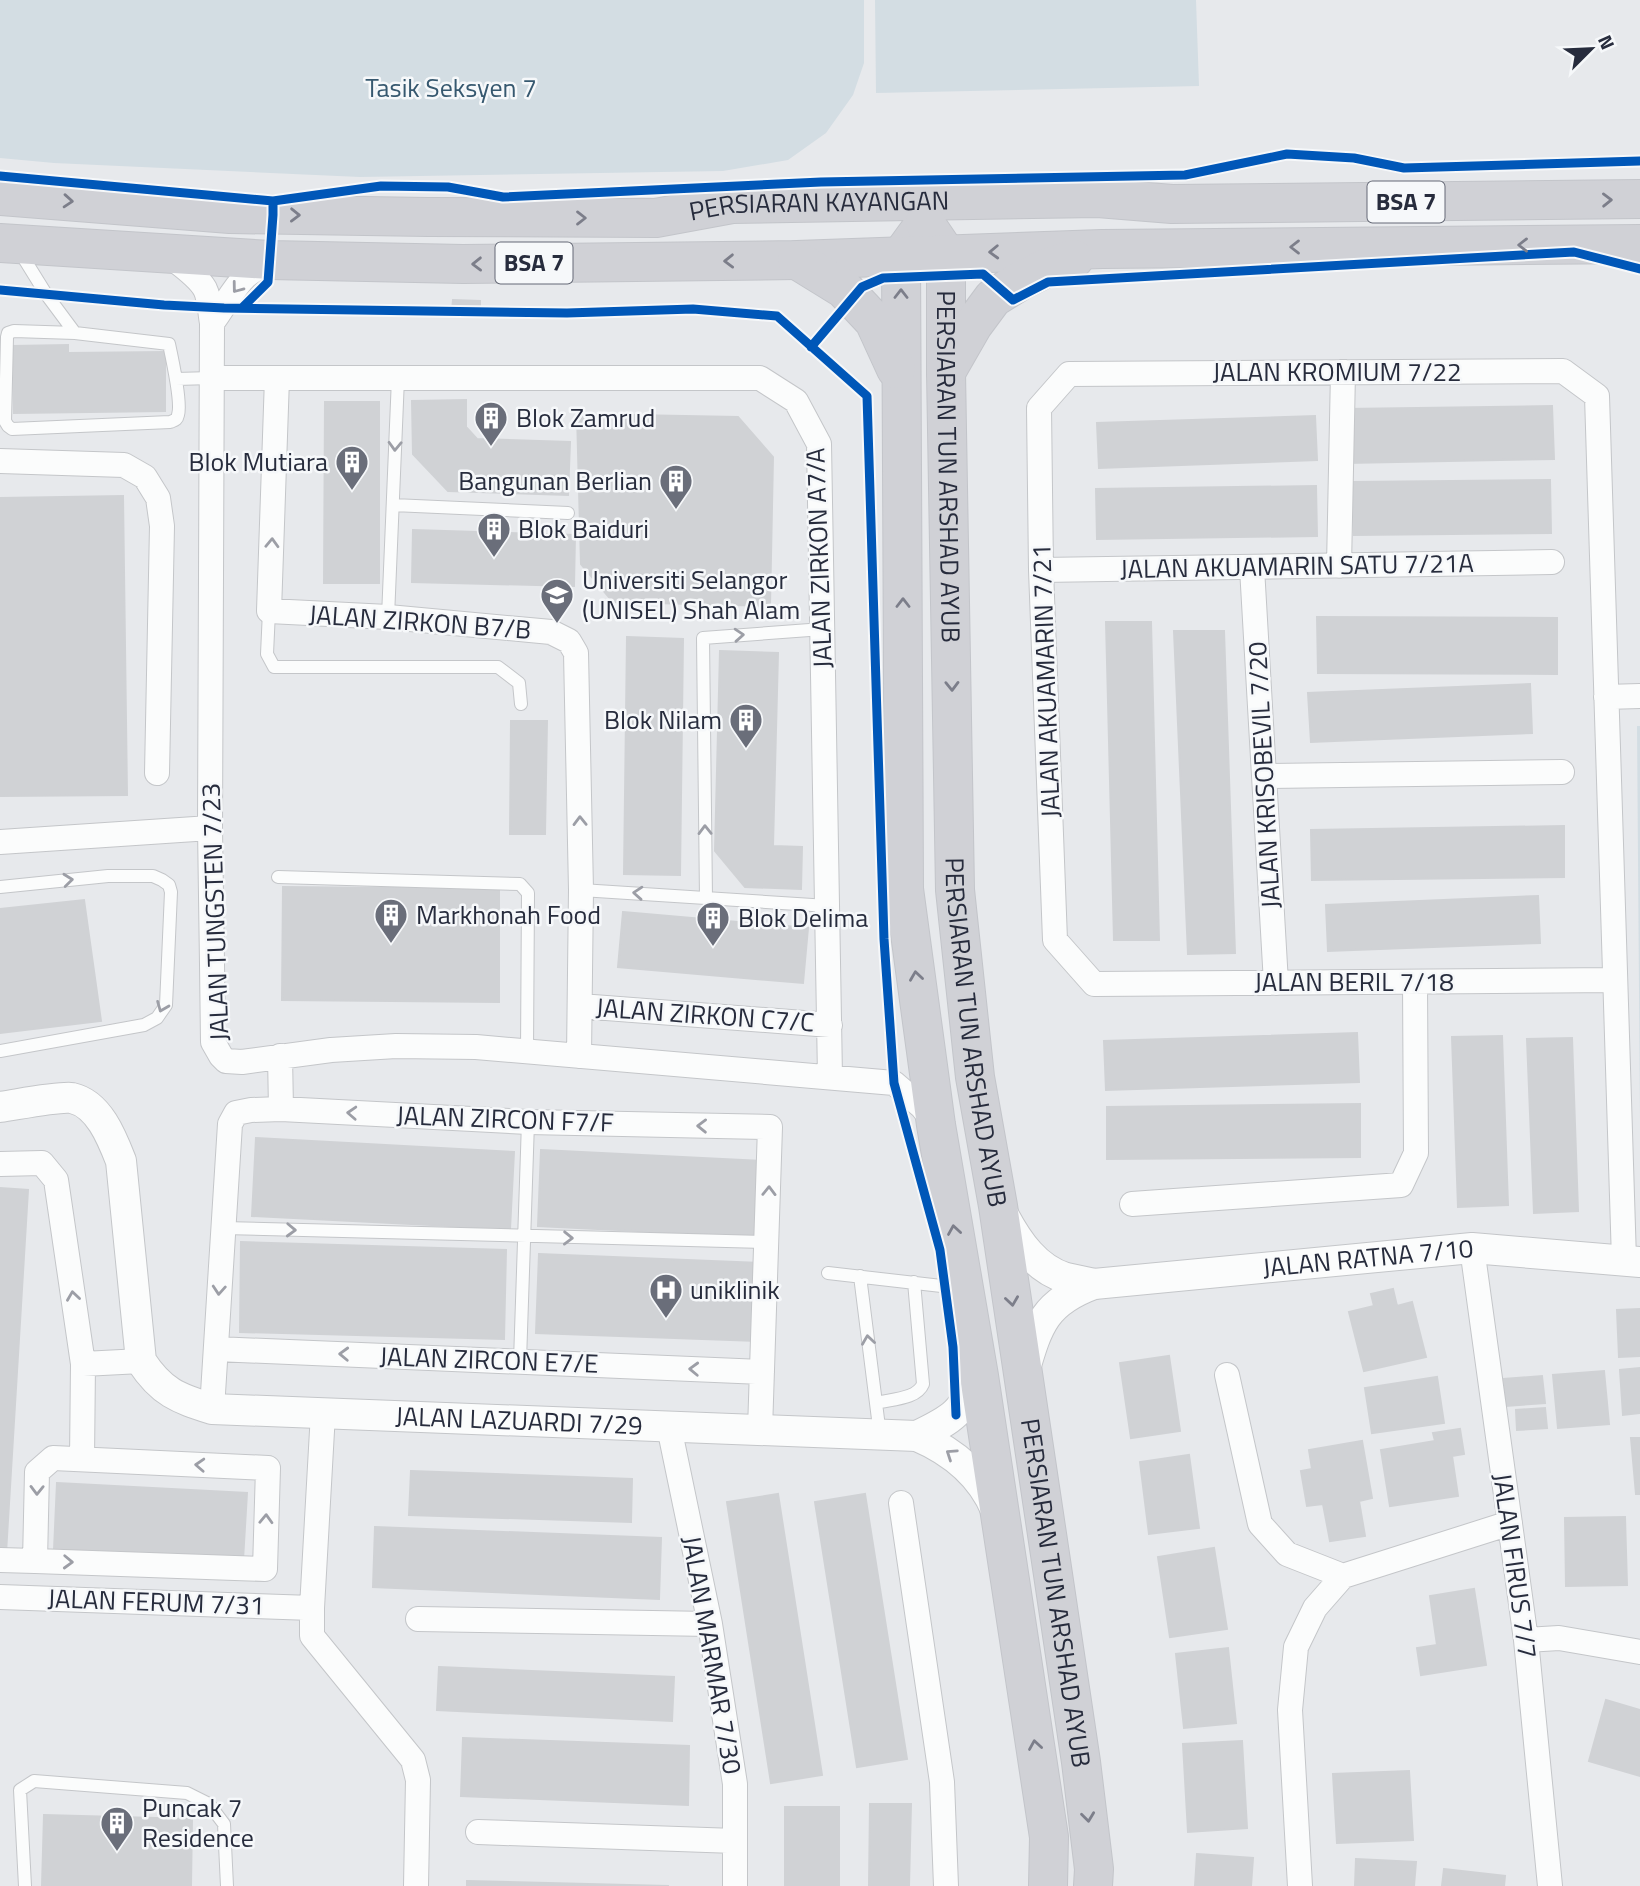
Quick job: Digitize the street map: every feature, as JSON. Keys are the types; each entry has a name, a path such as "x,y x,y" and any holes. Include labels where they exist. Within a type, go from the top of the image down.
{"main road":[{"name":"PERSIARAN KAYANGAN","path":"0,196 230,214 656,218 732,204 1098,198 1172,204 1640,200"},
{"path":"656,218 735,226 1086,219 1172,204"},
{"path":"901,256 925,223"},
{"name":"PERSIARAN TUN ARSHAD AYUB","path":"925,223 946,254 955,890 975,1077 998,1206 1081,1762 1094,1869 1093,1886"},
{"name":"PERSIARAN KAYANGAN","path":"7,244 270,260 463,264 797,260 1102,248 1640,244"},
{"path":"946,372 993,298 1022,279 1102,248"},
{"name":"PERSIARAN TUN ARSHAD AYUB","path":"901,256 904,889 936,1125 979,1376 1049,1837 1048,1886"},
{"path":"797,260 844,289 874,321 901,380"}],"street":[{"name":"JALAN TUNGSTEN 7/23","path":"166,253 192,274 205,289 212,323 210,828 213,1042 226,1061 242,1062 331,1050 396,1046 476,1047 894,1083"},
{"path":"212,323 246,276 270,260"},
{"name":"JALAN KROMIUM 7/22","path":"1069,374 1563,371 1597,396 1606,696"},
{"path":"1339,566 1343,372"},
{"name":"JALAN AKUAMARIN 7/21","path":"1069,374 1039,408 1041,570 1055,940 1094,984"},
{"name":"JALAN ZIRKON A7/A","path":"212,378 760,378 796,401 819,444 830,1077"},
{"path":"269,611 277,378"},
{"path":"0,461 124,465 145,477 158,498 162,526 157,774"},
{"name":"JALAN AKUAMARIN SATU 7/21A","path":"1041,570 1552,562"},
{"name":"JALAN KRISOBEVIL 7/20","path":"1252,568 1276,983"},
{"name":"JALAN ZIRKON B7/B","path":"269,611 388,617 551,632 569,641 576,653 581,890 579,1056"},
{"path":"1632,1261 1615,980 1606,696 1640,696"},
{"path":"1264,776 1562,772"},
{"path":"0,842 210,828"},
{"name":"JALAN BERIL 7/18","path":"1094,984 1615,980"},
{"path":"1132,1204 1401,1185 1416,1153 1415,982"},
{"name":"JALAN ZIRKON C7/C","path":"580,1006 830,1025"},
{"path":"925,1044 905,1074 894,1083 922,1107 936,1125"},
{"path":"280,1056 281,1109"},
{"path":"0,1107 69,1097 82,1102 94,1111 112,1136 121,1161 141,1361 83,1364"},
{"name":"JALAN ZIRCON F7/F","path":"212,1409 230,1124 236,1113 281,1109 528,1122 770,1128 760,1430"},
{"path":"0,1164 42,1163 56,1180 83,1364 82,1459"},
{"name":"JALAN RATNA 7/10","path":"998,1206 1026,1252 1064,1277 1094,1284"},
{"name":"JALAN RATNA 7/10","path":"1023,1375 1035,1335 1049,1312 1058,1302 1075,1291 1094,1284 1472,1248 1632,1261"},
{"name":"JALAN FIRUS 7/7","path":"1472,1248 1526,1640 1550,1886"},
{"name":"JALAN ZIRCON E7/E","path":"216,1349 762,1371"},
{"name":"JALAN LAZUARDI 7/29","path":"141,1361 151,1377 165,1390 212,1409 917,1436"},
{"path":"1227,1375 1260,1524 1287,1554 1343,1576"},
{"path":"917,1436 956,1415 979,1376"},
{"path":"323,1413 312,1636 413,1760 418,1780 416,1886"},
{"name":"JALAN MARMAR 7/30","path":"669,1427 710,1624 735,1784 734,1886"},
{"path":"917,1436 956,1457 970,1469 991,1499 1002,1523"},
{"path":"0,1560 265,1569 268,1468 53,1458 37,1472 35,1561"},
{"path":"901,1503 942,1782 946,1886"},
{"path":"1300,1886 1290,1710 1296,1647 1315,1608 1343,1576 1510,1522"},
{"name":"JALAN FERUM 7/31","path":"0,1597 312,1608"},
{"path":"418,1619 710,1624"},
{"path":"1526,1640 1559,1638 1640,1652"},
{"path":"478,1832 735,1841"}],"lane":[{"path":"7,244 75,333"},
{"path":"8,332 75,333 169,344 176,379 179,413 176,419 170,422 12,429 8,426 5,421 8,332"},
{"path":"176,379 212,378"},
{"path":"388,617 398,378"},
{"path":"393,505 568,513"},
{"path":"269,611 267,654 274,667 498,667 519,682 522,704"},
{"path":"706,898 703,638 823,629"},
{"path":"0,887 108,876 153,876 169,886 171,892 166,1005 157,1018 144,1025 0,1051"},
{"path":"278,877 520,884 528,893 527,1051"},
{"path":"581,890 828,906"},
{"path":"520,1362 528,1122"},
{"path":"223,1228 768,1242"},
{"path":"828,1273 963,1288"},
{"path":"860,1276 880,1435"},
{"path":"876,1403 914,1395 920,1391 923,1384 914,1282"},
{"path":"25,1886 20,1790 34,1781 187,1793 209,1804 224,1824 226,1886"}],"green space":[{"name":"Tasik Seksyen 7","path":"0,0 864,0 864,63 853,95 826,133 788,160 723,171 360,177 54,163 0,158"},
{"path":"875,0 1196,0 1199,86 876,93"},
{"path":"1637,726 1640,726 1640,1120"}],"building":[{"path":"453,300 480,301 480,311 452,310"},
{"path":"68,345 68,353 165,352 165,411 14,413 13,346"},
{"name":"Blok Zamrud","path":"466,400 466,427 477,439 570,442 568,495 448,491 413,454 412,401"},
{"name":"Blok Mutiara","path":"325,402 379,402 379,583 324,583"},
{"path":"1552,406 1554,459 1347,463 1346,409"},
{"name":"Bangunan Berlian","path":"577,414 738,417 773,457 770,606 613,602 581,564"},
{"path":"1315,416 1317,460 1099,468 1097,423"},
{"path":"1550,480 1551,533 1354,535 1353,482"},
{"path":"1316,486 1317,536 1097,539 1096,489"},
{"path":"123,496 127,795 0,796 0,498"},
{"name":"Blok Baiduri","path":"413,530 575,535 574,586 412,582"},
{"path":"1317,617 1557,618 1557,674 1318,673"},
{"path":"1106,622 1151,622 1159,940 1114,940"},
{"path":"1174,631 1224,631 1235,953 1188,954"},
{"path":"627,637 683,639 680,875 624,874"},
{"name":"Blok Nilam","path":"720,651 778,653 773,846 802,847 801,889 745,887 715,851"},
{"path":"1530,684 1532,733 1311,742 1308,693"},
{"path":"511,721 547,721 545,834 510,834"},
{"path":"1564,826 1564,877 1312,880 1311,830"},
{"name":"Markhonah Food","path":"283,887 499,889 499,1002 282,1000"},
{"path":"1538,896 1540,943 1328,951 1326,905"},
{"path":"84,900 101,1021 0,1033 0,909"},
{"name":"Blok Delima","path":"623,912 808,928 803,983 618,967"},
{"path":"1357,1033 1359,1082 1106,1090 1104,1041"},
{"path":"1502,1036 1508,1205 1458,1207 1452,1037"},
{"path":"1572,1038 1578,1211 1534,1213 1527,1039"},
{"path":"1360,1104 1360,1157 1107,1159 1107,1107"},
{"path":"256,1138 514,1152 510,1229 252,1216"},
{"path":"541,1150 762,1161 759,1237 538,1226"},
{"path":"0,1188 28,1190 6,1553 0,1552"},
{"path":"241,1242 506,1250 504,1339 240,1332"},
{"path":"539,1254 760,1263 757,1341 536,1333"},
{"path":"1393,1289 1397,1306 1412,1302 1426,1357 1364,1371 1349,1312 1374,1306 1371,1294"},
{"path":"1640,1309 1640,1356 1619,1357 1617,1310"},
{"path":"1169,1356 1180,1431 1131,1438 1120,1363"},
{"path":"1640,1368 1640,1413 1623,1415 1620,1370"},
{"path":"1604,1371 1609,1424 1558,1428 1553,1375"},
{"path":"1542,1376 1545,1403 1506,1406 1504,1379"},
{"path":"1437,1377 1444,1423 1372,1433 1365,1388"},
{"path":"1545,1408 1547,1428 1517,1430 1516,1410"},
{"path":"1460,1429 1464,1454 1452,1456 1458,1496 1390,1506 1381,1450 1435,1441 1433,1433"},
{"path":"1631,1438 1640,1438 1640,1494 1636,1494"},
{"path":"1362,1441 1372,1498 1359,1501 1365,1536 1330,1541 1323,1504 1307,1506 1301,1471 1312,1469 1309,1450"},
{"path":"1189,1455 1199,1528 1149,1534 1140,1462"},
{"path":"411,1471 632,1479 631,1522 409,1515"},
{"path":"57,1483 247,1493 243,1560 54,1550"},
{"path":"778,1494 822,1775 771,1783 727,1502"},
{"path":"865,1494 907,1759 857,1767 815,1502"},
{"path":"1625,1517 1627,1585 1566,1586 1565,1518"},
{"path":"375,1527 661,1538 659,1599 373,1587"},
{"path":"1214,1548 1227,1629 1170,1637 1158,1557"},
{"path":"1474,1589 1486,1665 1421,1675 1417,1648 1437,1645 1430,1596"},
{"path":"1228,1648 1236,1723 1184,1728 1176,1654"},
{"path":"439,1667 674,1677 672,1721 437,1710"},
{"path":"1606,1700 1640,1710 1640,1776 1589,1761"},
{"path":"463,1738 689,1746 688,1805 461,1796"},
{"path":"1242,1741 1247,1828 1188,1832 1183,1744"},
{"path":"1409,1771 1413,1840 1337,1843 1333,1774"},
{"path":"870,1804 911,1804 909,1886 869,1886"},
{"path":"785,1807 839,1807 839,1886 785,1886"},
{"name":"Puncak 7 Residence","path":"44,1815 192,1819 191,1886 42,1886"},
{"path":"1197,1854 1253,1858 1251,1886 1195,1886"},
{"path":"1356,1859 1416,1862 1414,1886 1355,1886"},
{"path":"1444,1869 1505,1876 1504,1886 1442,1886"},
{"path":"467,1881 669,1886 467,1886"}],"cycle path":[{"path":"0,176 273,201 381,186 448,187 503,197 821,182 1185,175 1287,154 1354,158 1404,168 1640,161"},
{"path":"242,308 268,282 273,201"},
{"path":"811,347 862,287 883,278 983,274 1013,300 1048,282 1574,252 1640,269"},
{"path":"0,290 224,308 567,313 693,309 777,316 867,396 884,939 894,1083 940,1250 953,1347 956,1415"}],"place":[{"name":"Blok Zamrud","path":"491,448"},
{"name":"Blok Mutiara","path":"352,492"},
{"name":"Bangunan Berlian","path":"676,511"},
{"name":"Blok Baiduri","path":"494,559"},
{"name":"Universiti Selangor (UNISEL) Shah Alam","path":"557,625"},
{"name":"Blok Nilam","path":"746,750"},
{"name":"Markhonah Food","path":"391,945"},
{"name":"Blok Delima","path":"713,948"},
{"name":"uniklinik","path":"666,1320"},
{"name":"Puncak 7 Residence","path":"117,1853"}]}
